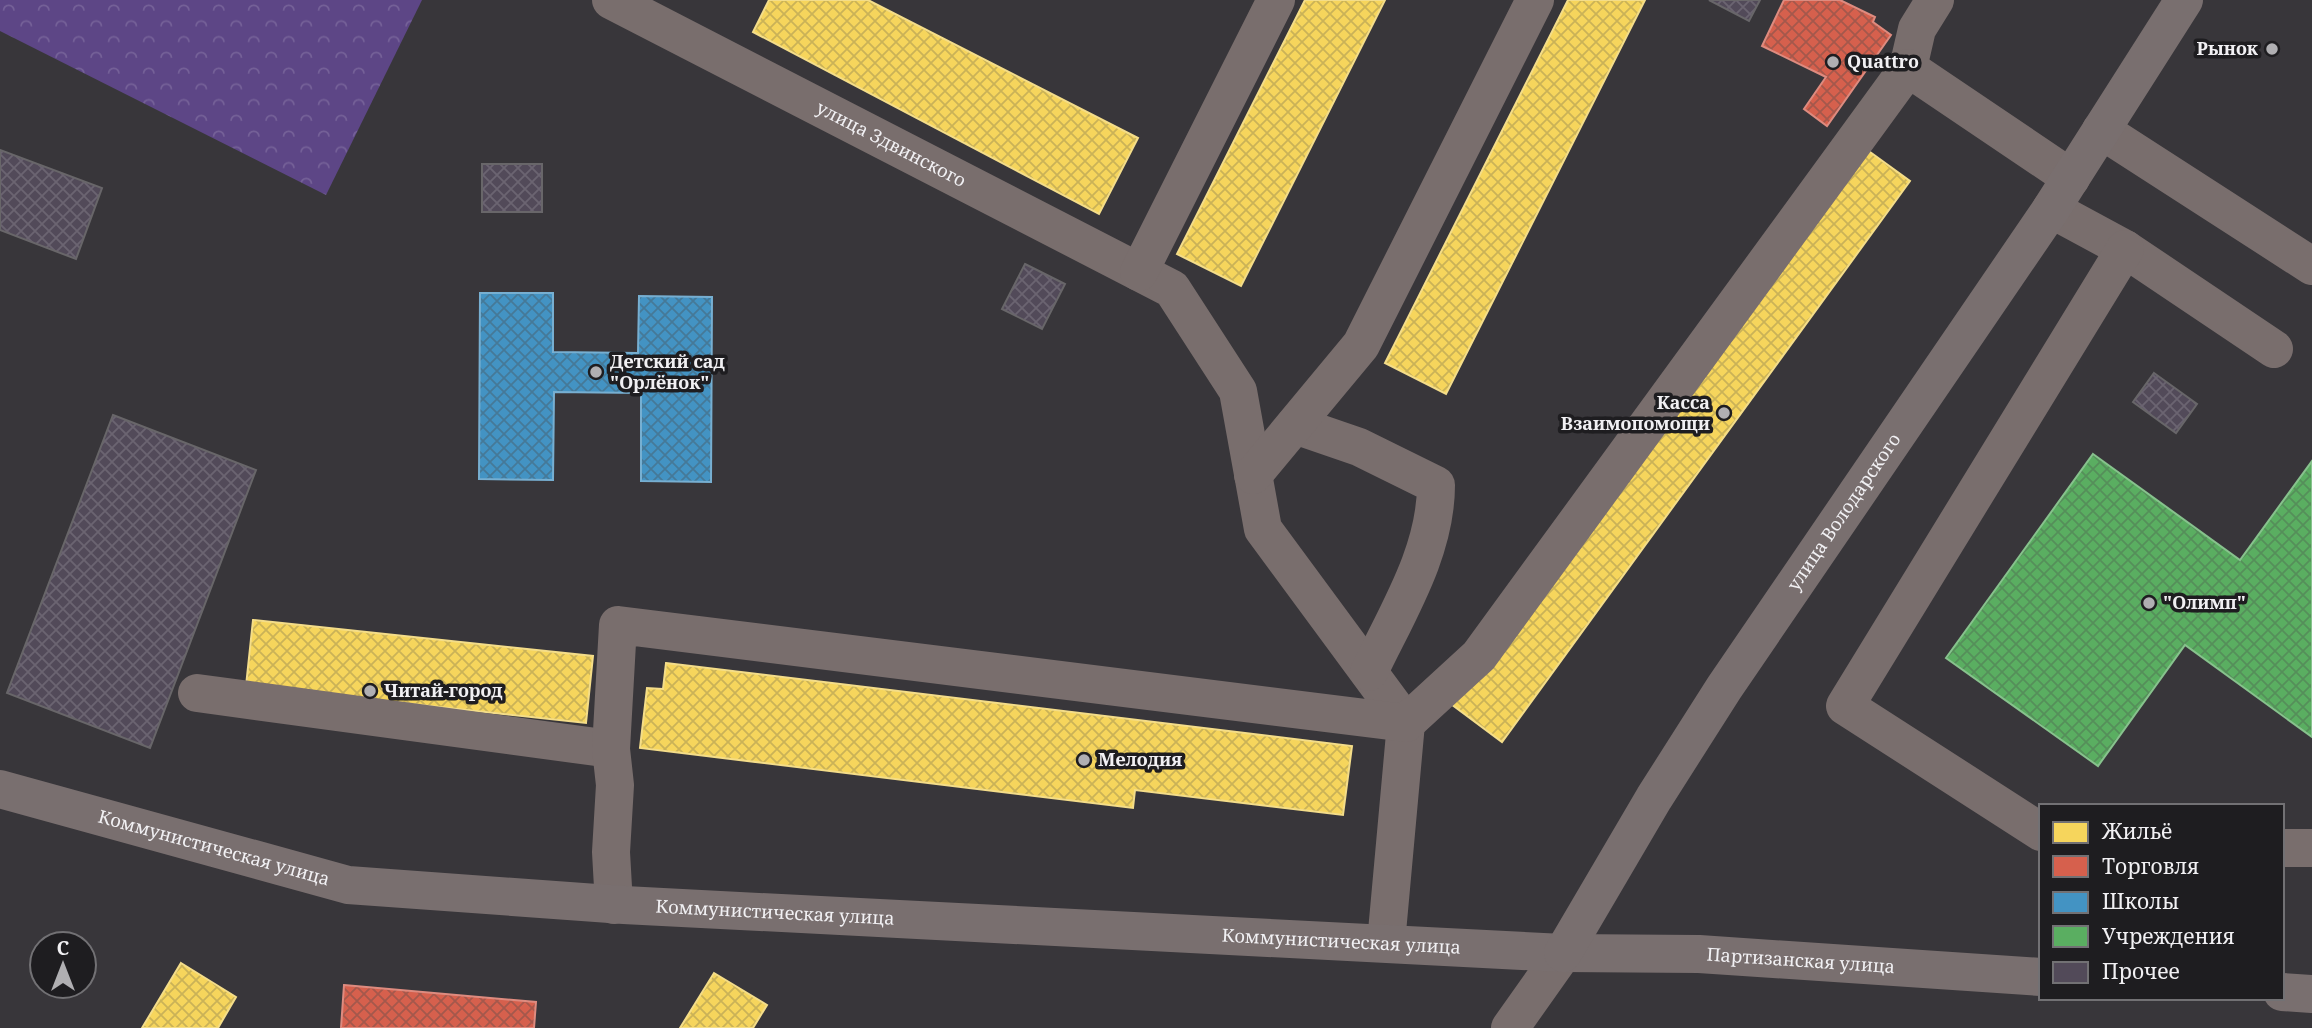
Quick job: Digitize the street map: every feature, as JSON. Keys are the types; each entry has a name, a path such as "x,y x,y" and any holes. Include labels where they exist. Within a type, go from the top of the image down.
{"main road":[{"name":"улица Володарского","path":"1563,953 1654,799 1724,688 2061,193 2184,0"},
{"name":"Коммунистическая улица","path":"0,789 348,885 614,905 1563,953"},
{"name":"Партизанская улица","path":"1563,953 1699,954 2039,977"},
{"path":"2284,992 2312,994"}],"street":[{"name":"улица Здвинского","path":"611,0 1155,281"},
{"path":"1276,0 1155,281 1238,391 1263,529 1406,723 1386,943"},
{"path":"1253,475 1361,345 1535,0"},
{"path":"614,905 611,852 615,785 611,749 618,625 1406,723 1479,656 1908,68 1917,29 1935,0"},
{"path":"1908,68 2125,249 2274,349"},
{"path":"2101,130 2312,266"},
{"path":"2039,831 1845,706 2125,249"},
{"path":"1295,425 1359,447 1436,485 1436,511 1420,564 1369,672"},
{"path":"197,693 611,749"},
{"path":"2284,848 2312,848"},
{"name":"улица Володарского","path":"1510,1028 1563,953"}],"green space":[{"path":"0,0 422,0 326,195 0,31"}],"building: Жильё":[{"path":"769,0 868,0 1138,138 1099,214 753,32"},
{"path":"1305,0 1385,0 1241,286 1177,254"},
{"path":"1568,0 1645,0 1446,394 1385,363"},
{"path":"1859,144 1910,181 1502,742 1451,704"},
{"path":"253,620 593,656 586,723 246,686"},
{"path":"666,663 1352,746 1343,815 1135,790 1133,808 640,748 647,688 663,689"},
{"path":"181,963 236,997 218,1028 142,1028"},
{"path":"714,973 767,1005 753,1028 680,1028"}],"building: Торговля":[{"name":"Quattro","path":"1784,0 1840,0 1875,17 1873,22 1891,35 1827,126 1804,109 1826,77 1762,46"},
{"path":"344,985 536,1002 534,1028 341,1028"}],"building: Школы":[{"name":"Детский сад \"Орлёнок\"","path":"480,293 553,293 553,352 638,353 639,296 712,297 711,482 641,481 641,393 554,392 553,480 479,479"}],"building: Учреждения":[{"name":"\"Олимп\"","path":"2093,454 2240,560 2312,461 2312,737 2185,645 2098,766 1946,658"}],"building: Прочее":[{"path":"1709,0 1760,0 1749,21"},
{"path":"0,150 102,188 76,259 0,230"},
{"path":"482,164 542,164 542,212 482,212"},
{"path":"1025,264 1065,284 1042,329 1002,309"},
{"path":"2154,373 2197,404 2176,433 2133,402"},
{"path":"113,415 256,470 150,748 7,693"}],"place":[{"name":"Рынок","path":"2272,49"},
{"name":"Quattro","path":"1833,62"},
{"name":"Детский сад \"Орлёнок\"","path":"596,372"},
{"name":"Касса Взаимопомощи","path":"1724,413"},
{"name":"\"Олимп\"","path":"2149,603"},
{"name":"Читай-город","path":"370,691"},
{"name":"Мелодия","path":"1084,760"}]}
